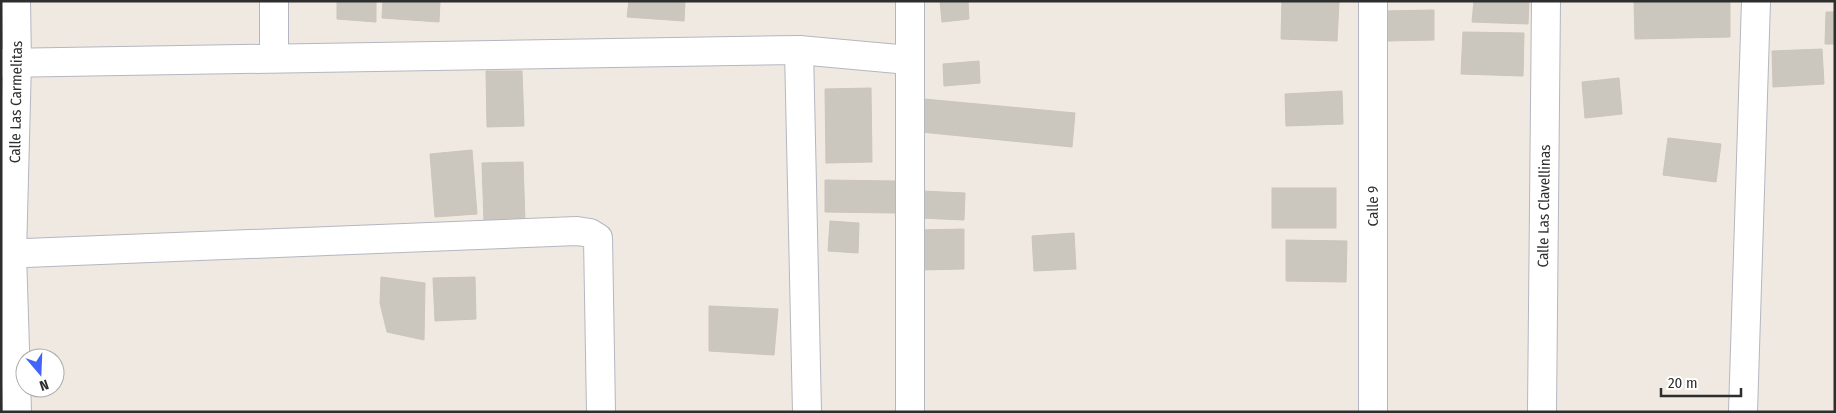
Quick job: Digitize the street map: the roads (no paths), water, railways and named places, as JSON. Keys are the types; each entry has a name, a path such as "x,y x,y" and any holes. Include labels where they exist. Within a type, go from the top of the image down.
{"street":[{"name":"Calle Las Carmelitas","path":"16,1 9,63 7,254 17,412"},
{"path":"274,1 274,58"},
{"path":"910,1 908,60 910,412"},
{"name":"Calle 9","path":"1373,1 1373,412"},
{"name":"Calle Las Clavellinas","path":"1542,412 1546,1"},
{"path":"1744,412 1756,1"},
{"path":"9,63 799,50 908,60"},
{"path":"799,50 807,412"},
{"path":"7,254 577,231 590,233 598,238 601,412"}]}
